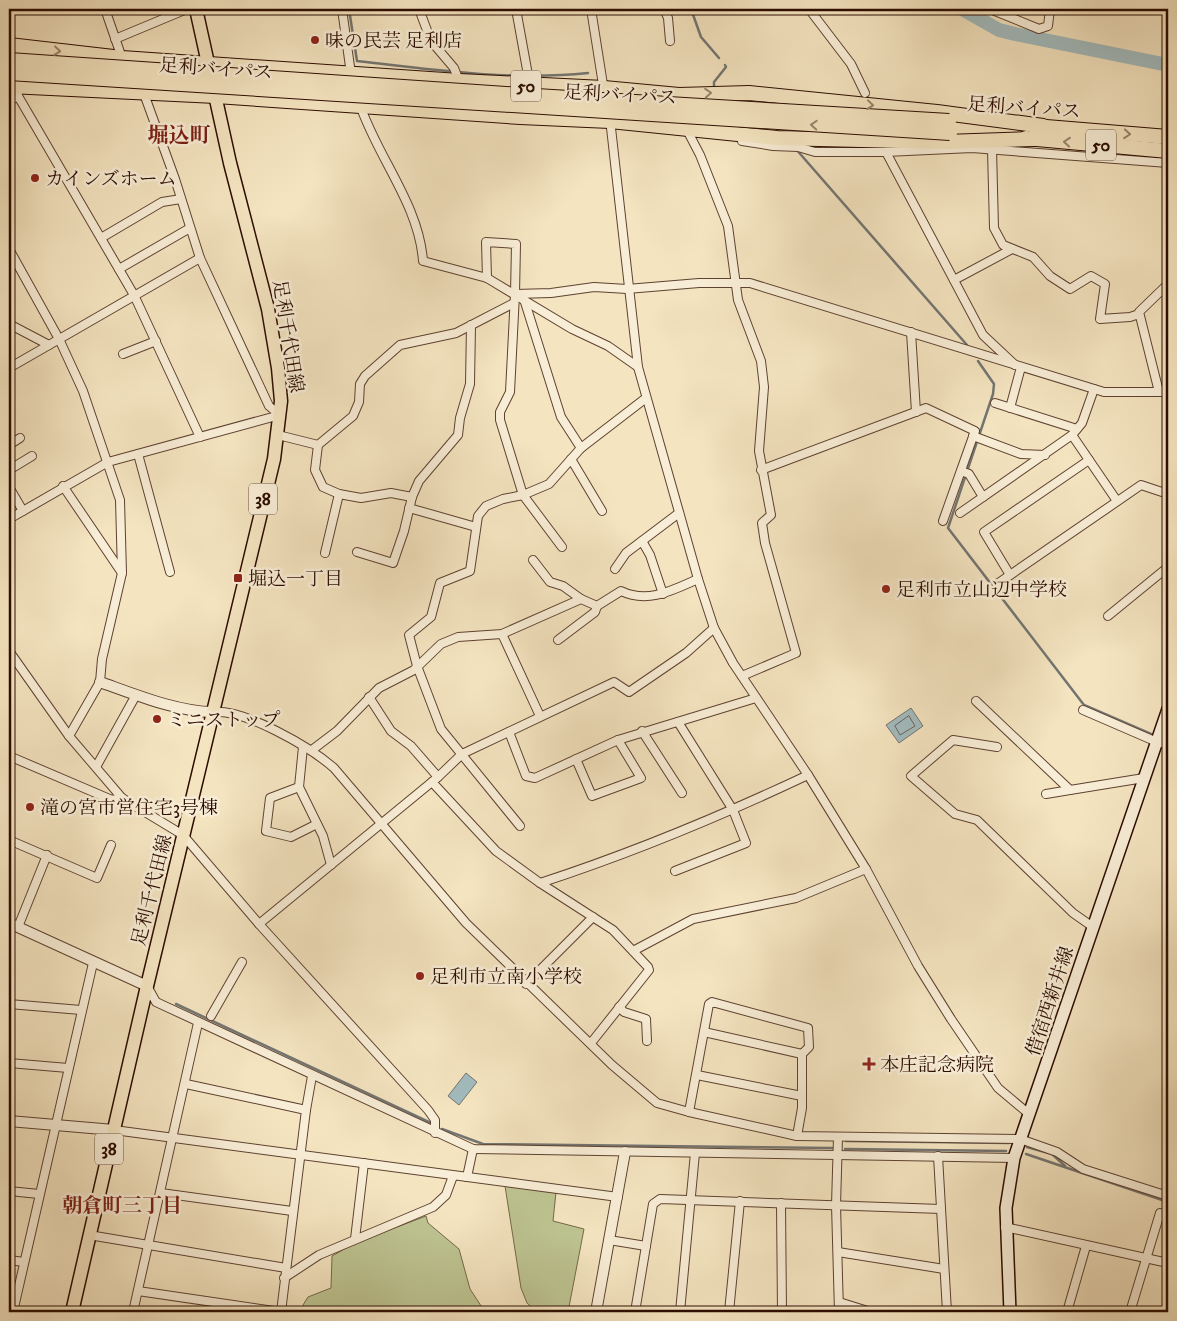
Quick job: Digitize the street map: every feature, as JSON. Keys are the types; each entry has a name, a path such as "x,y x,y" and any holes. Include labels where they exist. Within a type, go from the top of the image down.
{"highway":[{"name":"50","path":"9,45 122,58 459,82 604,88 679,95 713,93 782,95 1043,126"},
{"name":"足利バイパス","path":"9,60 536,96 950,127 1034,139 1168,151"},
{"name":"足利バイパス","path":"9,73 950,127 1043,126 1168,137"},
{"name":"50","path":"15,89 216,96 520,118 610,121 688,130 850,141 1034,139"}],"main road":[{"name":"足利千代田線","path":"72,1312 147,986 278,435 280,415 278,368 268,309 230,162 210,64 196,9"},
{"name":"借宿西新井線","path":"1010,1312 1006,1208 1014,1158 1144,778 1163,743 1168,709"}],"street":[{"path":"105,9 122,58"},
{"path":"116,38 187,9"},
{"path":"342,9 352,74"},
{"path":"419,9 431,41 454,68 459,82"},
{"path":"516,9 530,86"},
{"path":"591,9 610,121 627,289 638,367 679,514 714,628 742,676 808,775 866,869 918,966 951,1019 998,1088 1029,1114"},
{"path":"664,9 668,18 670,41"},
{"path":"809,9 851,64 865,93"},
{"path":"990,9 1004,12 1039,29 1048,26 1050,9"},
{"path":"9,102 15,89"},
{"path":"15,89 134,295 200,437"},
{"path":"143,92 200,258 269,406 280,415"},
{"path":"360,105 368,128 392,172 419,232 423,261 487,278 572,329 608,346 638,367"},
{"path":"688,130 728,226 738,300 761,361 764,387 759,451 770,515 762,523 765,544 796,653 742,676"},
{"path":"725,133 733,139 773,146 798,147 815,152 992,149 1168,163"},
{"path":"992,149 994,228 1002,245 1033,257 1050,276 1070,290 1091,276 1106,284 1100,318 1139,314 1168,284"},
{"path":"886,152 983,335 1019,367"},
{"path":"100,238 162,202 181,199"},
{"path":"119,269 190,228"},
{"path":"487,278 486,242 516,244 510,392 500,412 500,420 523,495 562,547"},
{"path":"9,249 59,339 83,390 120,500 122,573 102,659 100,682 69,736"},
{"path":"954,280 1012,249"},
{"path":"9,368 200,258"},
{"path":"515,294 551,293 594,287 627,289 736,281 750,283 1104,392 1168,392"},
{"path":"524,300 561,417 581,448"},
{"path":"412,496 391,493 361,498 339,494 323,488 315,470 318,445 352,416 359,402 360,384 365,376 400,345 456,333 514,303"},
{"path":"1139,314 1159,392"},
{"path":"9,324 49,345"},
{"path":"357,552 393,562 412,496 420,481 458,435 460,418 470,384 471,325"},
{"path":"911,332 916,412"},
{"path":"123,354 156,341"},
{"path":"1010,408 1019,367"},
{"path":"960,513 1045,455 1075,432 1082,423 1094,389"},
{"path":"520,826 441,729 417,666 409,635 431,617 440,583 470,572 478,516 486,506 503,499 523,495 549,484 581,448 646,398"},
{"path":"995,403 1075,432 1090,460 1117,501"},
{"path":"761,470 926,408 975,431 943,521"},
{"path":"9,519 63,486 108,462 280,415"},
{"path":"278,435 318,445"},
{"path":"973,436 1021,454 1045,455"},
{"path":"9,445 20,438"},
{"path":"138,454 170,572"},
{"path":"9,470 32,456"},
{"path":"572,459 602,511"},
{"path":"1010,575 984,532 1090,460"},
{"path":"961,471 969,474 983,497"},
{"path":"997,584 1141,485 1168,494"},
{"path":"63,486 122,573"},
{"path":"9,487 23,511"},
{"path":"325,553 339,494"},
{"path":"409,508 476,527"},
{"path":"615,569 626,553 679,514"},
{"path":"642,541 650,554 663,594"},
{"path":"533,560 550,582 563,586 581,599 597,606"},
{"path":"1108,616 1168,567"},
{"path":"558,640 595,612 597,606 621,591 638,597 663,594 698,579"},
{"path":"312,750 337,731 379,688 417,666 441,644 458,637 502,634 581,599"},
{"path":"259,924 435,779 462,754 614,682 629,692 686,653 714,628"},
{"path":"502,634 540,716"},
{"path":"9,651 69,736 122,798 183,836 259,924 428,1110 435,1120 435,1133"},
{"path":"100,682 136,695 202,712 223,711 263,724 312,750 334,768 466,923 526,984 649,1097 670,1108 797,1136 1020,1139 1057,1152 1083,1169 1168,1196"},
{"path":"96,767 136,695"},
{"path":"369,697 391,731 411,746 435,779 496,851 540,883 613,930 649,970 591,1043"},
{"path":"509,732 523,770 529,778 535,778 618,740 756,698"},
{"path":"976,701 1070,790"},
{"path":"1083,710 1163,743"},
{"path":"675,871 746,842 732,810 678,722"},
{"path":"642,732 682,793"},
{"path":"576,759 592,796 640,778 618,740"},
{"path":"997,747 953,740 911,776 955,814 977,820 1073,913 1092,926"},
{"path":"303,746 299,787 323,836 331,865"},
{"path":"9,756 112,800 122,798"},
{"path":"540,883 642,847 732,810 808,775"},
{"path":"1046,794 1144,778"},
{"path":"299,787 270,798 266,831 291,837 317,824"},
{"path":"9,840 97,878 111,845"},
{"path":"47,855 13,925 147,986 156,1002 472,1149 1014,1158"},
{"path":"633,951 693,919 796,898 866,869"},
{"path":"526,984 593,917"},
{"path":"13,1312 93,962"},
{"path":"211,1016 242,962"},
{"path":"689,1112 709,1004 712,1002 792,1024 806,1025 808,1028 809,1047 802,1054 802,1096 797,1136"},
{"path":"9,1004 81,1010"},
{"path":"619,1007 624,1012 646,1019 647,1041"},
{"path":"132,1312 174,1138 198,1022"},
{"path":"704,1032 802,1054"},
{"path":"9,1063 68,1068"},
{"path":"697,1075 802,1096"},
{"path":"138,1291 281,1312 292,1211 312,1076"},
{"path":"186,1084 306,1110"},
{"path":"9,1122 114,1130 618,1197"},
{"path":"838,1137 836,1205 839,1312"},
{"path":"467,1177 472,1149"},
{"path":"596,1312 625,1152"},
{"path":"680,1312 695,1153"},
{"path":"938,1156 947,1312"},
{"path":"356,1239 364,1163"},
{"path":"284,1278 319,1255 433,1207 446,1194 453,1176"},
{"path":"9,1192 39,1194"},
{"path":"161,1193 292,1211"},
{"path":"635,1312 646,1246 656,1201 660,1199 941,1210"},
{"path":"732,1311 740,1202"},
{"path":"782,1203 782,1312"},
{"path":"1130,1312 1160,1212"},
{"path":"1006,1227 1168,1264"},
{"path":"89,1236 286,1268"},
{"path":"609,1240 646,1246"},
{"path":"1067,1312 1086,1246"},
{"path":"838,1252 944,1269"},
{"path":"9,1260 24,1262"},
{"path":"839,1302 871,1312"}],"green space":[{"path":"505,1186 556,1192 553,1221 584,1229 568,1312 537,1312 527,1303 521,1288"},
{"path":"426,1216 428,1223 459,1249 470,1289 485,1312 306,1312 303,1305 308,1297 331,1288 332,1256 355,1243"}],"water":[{"path":"911,708 923,726 899,743 886,725"},
{"path":"466,1073 477,1082 459,1105 448,1096"}],"waterway":[{"path":"349,9 357,61 444,71 501,75 530,76 588,73"},
{"path":"691,9 701,37 719,58"},
{"path":"962,9 999,30 1168,65"},
{"path":"714,89 714,82 726,67 725,65"},
{"path":"795,148 967,345"},
{"path":"978,361 994,384 993,394 948,528 1084,705 1151,734"},
{"path":"176,1004 431,1123"},
{"path":"442,1129 483,1144 832,1148"},
{"path":"846,1141 1009,1143"},
{"path":"1027,1147 1052,1154 1065,1166"},
{"path":"845,1149 1006,1151"},
{"path":"1026,1154 1168,1202"}],"place":[{"name":"味の民芸 足利店","path":"315,40"},
{"name":"カインズホーム","path":"35,178"},
{"name":"堀込一丁目","path":"238,578"},
{"name":"足利市立山辺中学校","path":"886,589"},
{"name":"ミニストップ","path":"157,719"},
{"name":"滝の宮市営住宅3号棟","path":"30,807"},
{"name":"足利市立南小学校","path":"420,976"},
{"name":"本庄記念病院","path":"869,1064"}],"district":[{"name":"堀込町","path":"179,135"},
{"name":"朝倉町三丁目","path":"122,1205"}]}
